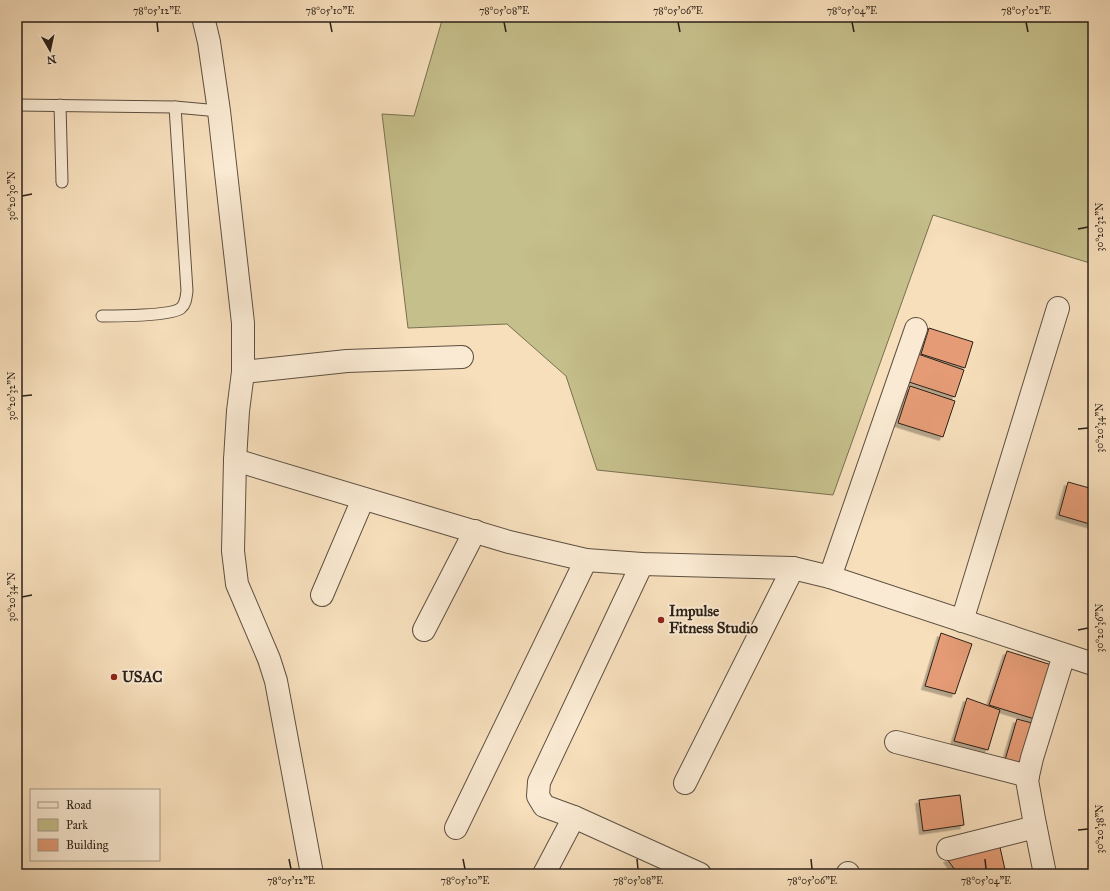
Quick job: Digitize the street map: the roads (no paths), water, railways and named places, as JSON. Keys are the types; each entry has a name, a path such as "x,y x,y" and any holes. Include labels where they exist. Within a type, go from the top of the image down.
{"street":[{"path":"203,17 209,42 219,110 243,324 243,372 238,411 235,460 233,551 235,573 237,584 269,659 276,681 312,874"},
{"path":"962,621 1058,308"},
{"path":"830,577 916,329"},
{"path":"243,372 356,360 462,357"},
{"path":"235,460 509,542 586,560 642,564 793,568 830,577 1064,655 1093,663"},
{"path":"322,595 363,499"},
{"path":"424,630 475,532"},
{"path":"456,828 586,560"},
{"path":"642,564 539,782 538,796 544,806 574,817 700,874"},
{"path":"684,783 793,568"},
{"path":"1045,874 1027,780 1032,758 1064,655"},
{"path":"896,742 1028,776"},
{"path":"544,874 574,817"},
{"path":"948,849 1035,827"}],"lane":[{"path":"17,105 175,107 219,110"},
{"path":"60,105 62,182"},
{"path":"102,316 169,313 181,309 185,302 188,291 175,107"}],"place":[{"name":"Impulse Fitness Studio","path":"661,620"},
{"name":"USAC","path":"114,677"}]}
